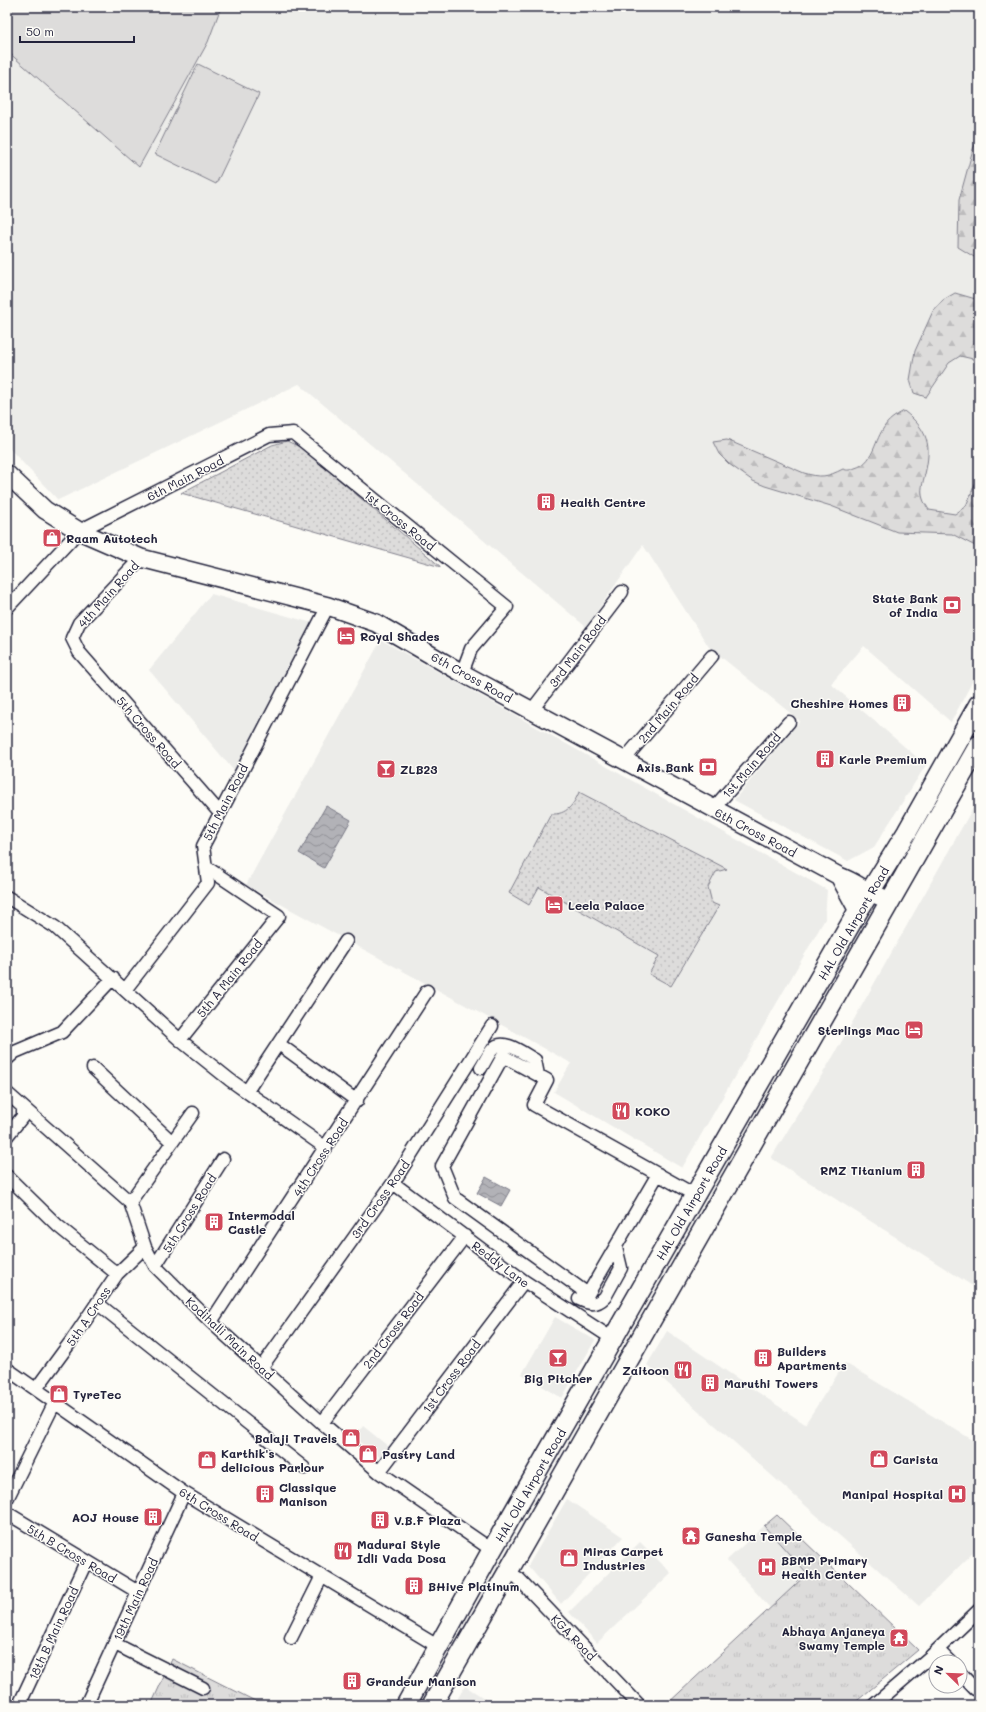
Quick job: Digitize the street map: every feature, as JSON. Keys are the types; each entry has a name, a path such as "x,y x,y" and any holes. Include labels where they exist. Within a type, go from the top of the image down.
{"main road":[{"name":"HAL Old Airport Road","path":"406,1705 492,1550 695,1195 869,892 907,832 979,704"},
{"name":"HAL Old Airport Road","path":"432,1705 890,900 978,751"}],"street":[{"name":"6th Main Road","path":"79,531 269,435 293,433"},
{"name":"1st Cross Road","path":"293,433 507,608 471,649 462,673"},
{"name":"6th Cross Road","path":"7,474 45,510 79,531 141,558 328,606 376,623 462,673 713,809 840,876 849,879 878,897 890,900"},
{"path":"7,608 79,531"},
{"name":"4th Main Road","path":"79,652 72,638 80,623 141,558"},
{"name":"3rd Main Road","path":"532,710 622,592"},
{"name":"5th Main Road","path":"125,990 208,883 203,846 219,812 328,606"},
{"name":"5th Cross Road","path":"79,652 219,812"},
{"name":"2nd Main Road","path":"624,760 712,656"},
{"name":"1st Main Road","path":"713,809 789,722"},
{"name":"5th A Main Road","path":"180,1040 278,916 206,867"},
{"path":"840,876 858,911"},
{"path":"7,896 55,927 180,1040 230,1080 326,1148"},
{"path":"247,1091 346,941"},
{"path":"7,1059 15,1052 62,1032 113,978"},
{"name":"4th Cross Road","path":"211,1322 357,1101 427,991"},
{"name":"3rd Cross Road","path":"261,1368 393,1183 492,1026"},
{"path":"279,1044 357,1101"},
{"path":"481,1068 492,1050 500,1044 505,1044 535,1060 538,1075"},
{"path":"658,1174 588,1294 455,1198 442,1166 503,1056 547,1080 534,1105 658,1174 695,1195"},
{"path":"93,1068 172,1142"},
{"path":"7,1093 23,1109 130,1202 193,1113"},
{"path":"7,1136 22,1116 23,1109"},
{"name":"5th Cross Road","path":"155,1266 223,1159"},
{"path":"7,1176 58,1226 117,1274"},
{"name":"Reddy Lane","path":"393,1183 524,1281 614,1339"},
{"name":"Kodihalli Main Road","path":"130,1202 145,1247 155,1266 211,1322 322,1424 379,1472 492,1550"},
{"name":"2nd Cross Road","path":"322,1424 465,1236"},
{"name":"5th A Cross","path":"36,1389 117,1274 145,1247"},
{"path":"579,1299 593,1304 601,1301 605,1297 621,1268 616,1247"},
{"name":"1st Cross Road","path":"379,1472 524,1281"},
{"path":"97,1303 304,1468"},
{"name":"6th Cross Road","path":"7,1369 184,1493 439,1647"},
{"path":"7,1499 55,1402"},
{"name":"19th Main Road","path":"86,1705 184,1493"},
{"name":"5th B Cross Road","path":"7,1513 138,1592"},
{"name":"18th B Main Road","path":"19,1705 86,1562"},
{"name":"KGA Road","path":"507,1572 518,1578 639,1705"},
{"path":"291,1638 322,1576"},
{"path":"874,1705 938,1650 979,1610"},
{"path":"115,1644 203,1688"},
{"path":"938,1650 942,1654"},
{"path":"968,1682 975,1689"}],"shaded area":[{"path":"7,7 979,7 979,669 951,722 864,646 831,684 926,765 874,847 848,861 734,800 800,721 709,647 643,545 586,627 299,384 58,500 7,446"},
{"path":"211,594 312,623 235,772 149,670"},
{"name":"Leela Palace","path":"381,640 827,890 825,919 682,1168 554,1092 571,1063 246,885"},
{"path":"979,797 979,1290 771,1158 834,1055"},
{"name":"Big Pitcher","path":"555,1317 595,1340 562,1398 522,1374"},
{"path":"667,1331 805,1424 845,1363 976,1442 979,1438 979,1547 919,1606 647,1365"},
{"path":"363,1426 389,1447 381,1458 354,1438"},
{"path":"567,1499 623,1537 561,1604 528,1566"},
{"name":"BBMP Primary Health Center","path":"764,1526 808,1574 770,1608 727,1560"},
{"path":"640,1542 671,1573 597,1643 569,1612"},
{"path":"465,1686 495,1705 454,1705"}],"green space":[{"path":"7,7 221,7 208,42 139,167 7,51"},
{"path":"198,64 259,94 216,184 155,154"},
{"path":"979,136 979,260 958,247 959,200 973,149"},
{"path":"955,293 979,300 979,367 973,359 960,356 949,363 926,397 914,393 910,380 915,351 933,311 943,300"},
{"path":"904,411 912,418 923,432 928,446 922,496 929,510 955,514 966,506 979,474 979,548 952,534 897,532 831,506 765,486 753,481 729,464 719,454 713,442 727,440 804,473 815,476 824,476 833,474 843,469 852,469 866,462 887,423 892,418"},
{"path":"287,441 302,448 441,567 181,493 272,445"},
{"path":"579,792 727,869 716,872 708,887 712,903 719,906 671,986 649,974 659,956 539,887 529,905 509,893 551,814 566,811 575,801"},
{"path":"777,1515 918,1650 852,1705 666,1705 807,1574 764,1526"},
{"path":"172,1659 263,1705 151,1705"}],"water":[{"path":"326,806 351,820 324,868 299,853"},
{"path":"486,1177 510,1190 501,1206 477,1193"}],"place":[{"name":"Health Centre","path":"546,502"},
{"name":"Raam Autotech","path":"52,538"},
{"name":"State Bank of India","path":"952,605"},
{"name":"Royal Shades","path":"346,636"},
{"name":"Cheshire Homes","path":"902,703"},
{"name":"Karle Premium","path":"825,759"},
{"name":"Axis Bank","path":"708,767"},
{"name":"ZLB23","path":"386,769"},
{"name":"Leela Palace","path":"554,905"},
{"name":"Sterlings Mac","path":"914,1030"},
{"name":"KOKO","path":"621,1111"},
{"name":"RMZ Titanium","path":"916,1170"},
{"name":"Intermodal Castle","path":"214,1222"},
{"name":"Big Pitcher","path":"558,1358"},
{"name":"Builders Apartments","path":"763,1358"},
{"name":"Zaitoon","path":"683,1370"},
{"name":"Maruthi Towers","path":"710,1383"},
{"name":"TyreTec","path":"59,1394"},
{"name":"Balaji Travels","path":"351,1438"},
{"name":"Pastry Land","path":"368,1454"},
{"name":"Carista","path":"879,1459"},
{"name":"Karthik's delicious Parlour","path":"207,1460"},
{"name":"Classique Manison","path":"265,1494"},
{"name":"Manipal Hospital","path":"957,1494"},
{"name":"AOJ House","path":"153,1517"},
{"name":"V.B.F Plaza","path":"380,1520"},
{"name":"Ganesha Temple","path":"691,1536"},
{"name":"Madurai Style Idli Vada Dosa","path":"343,1551"},
{"name":"Miras Carpet Industries","path":"569,1558"},
{"name":"BBMP Primary Health Center","path":"767,1567"},
{"name":"BHive Platinum","path":"414,1586"},
{"name":"Abhaya Anjaneya Swamy Temple","path":"899,1638"},
{"name":"Grandeur Manison","path":"352,1681"}]}
